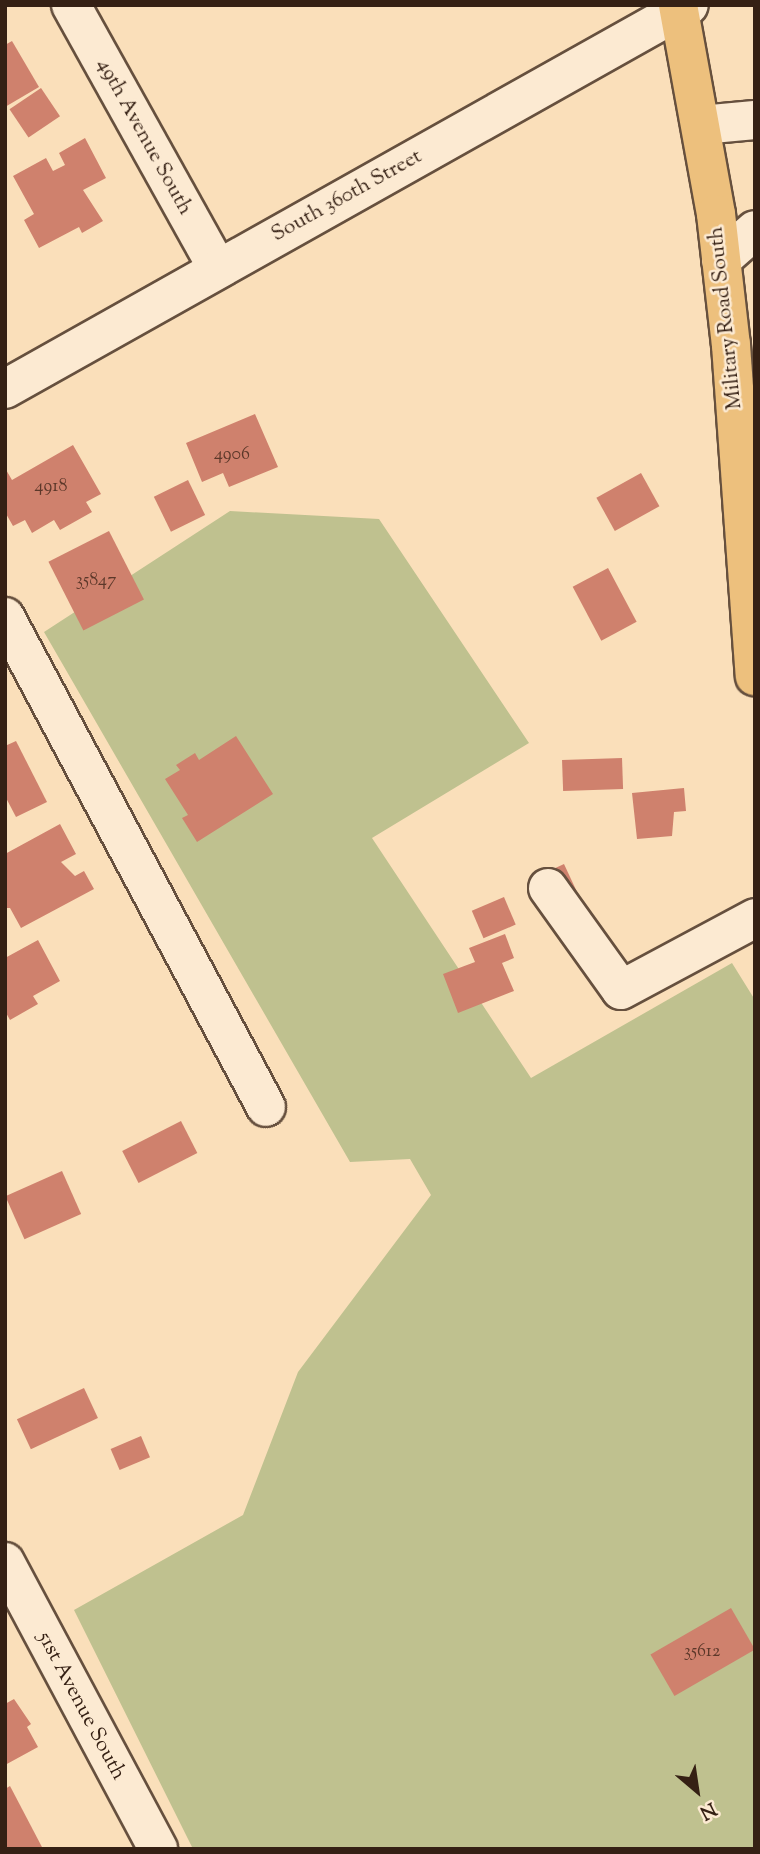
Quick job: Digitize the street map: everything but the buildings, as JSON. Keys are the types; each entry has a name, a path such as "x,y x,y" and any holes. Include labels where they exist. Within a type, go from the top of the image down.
{"main road":[{"name":"Military Road South","path":"682,7 721,260 755,676"}],"street":[{"name":"49th Avenue South","path":"71,5 218,268"},
{"name":"South 360th Street","path":"5,389 682,7"},
{"path":"701,125 755,120"},
{"path":"721,260 755,230"},
{"path":"5,617 266,1107"},
{"path":"548,888 621,990 755,918"},
{"name":"51st Avenue South","path":"5,1562 158,1849"}],"green space":[{"path":"230,511 379,519 529,743 372,838 531,1078 732,963 755,1000 755,1849 193,1849 74,1610 243,1515 298,1372 431,1195 410,1159 350,1162 44,632"}]}
